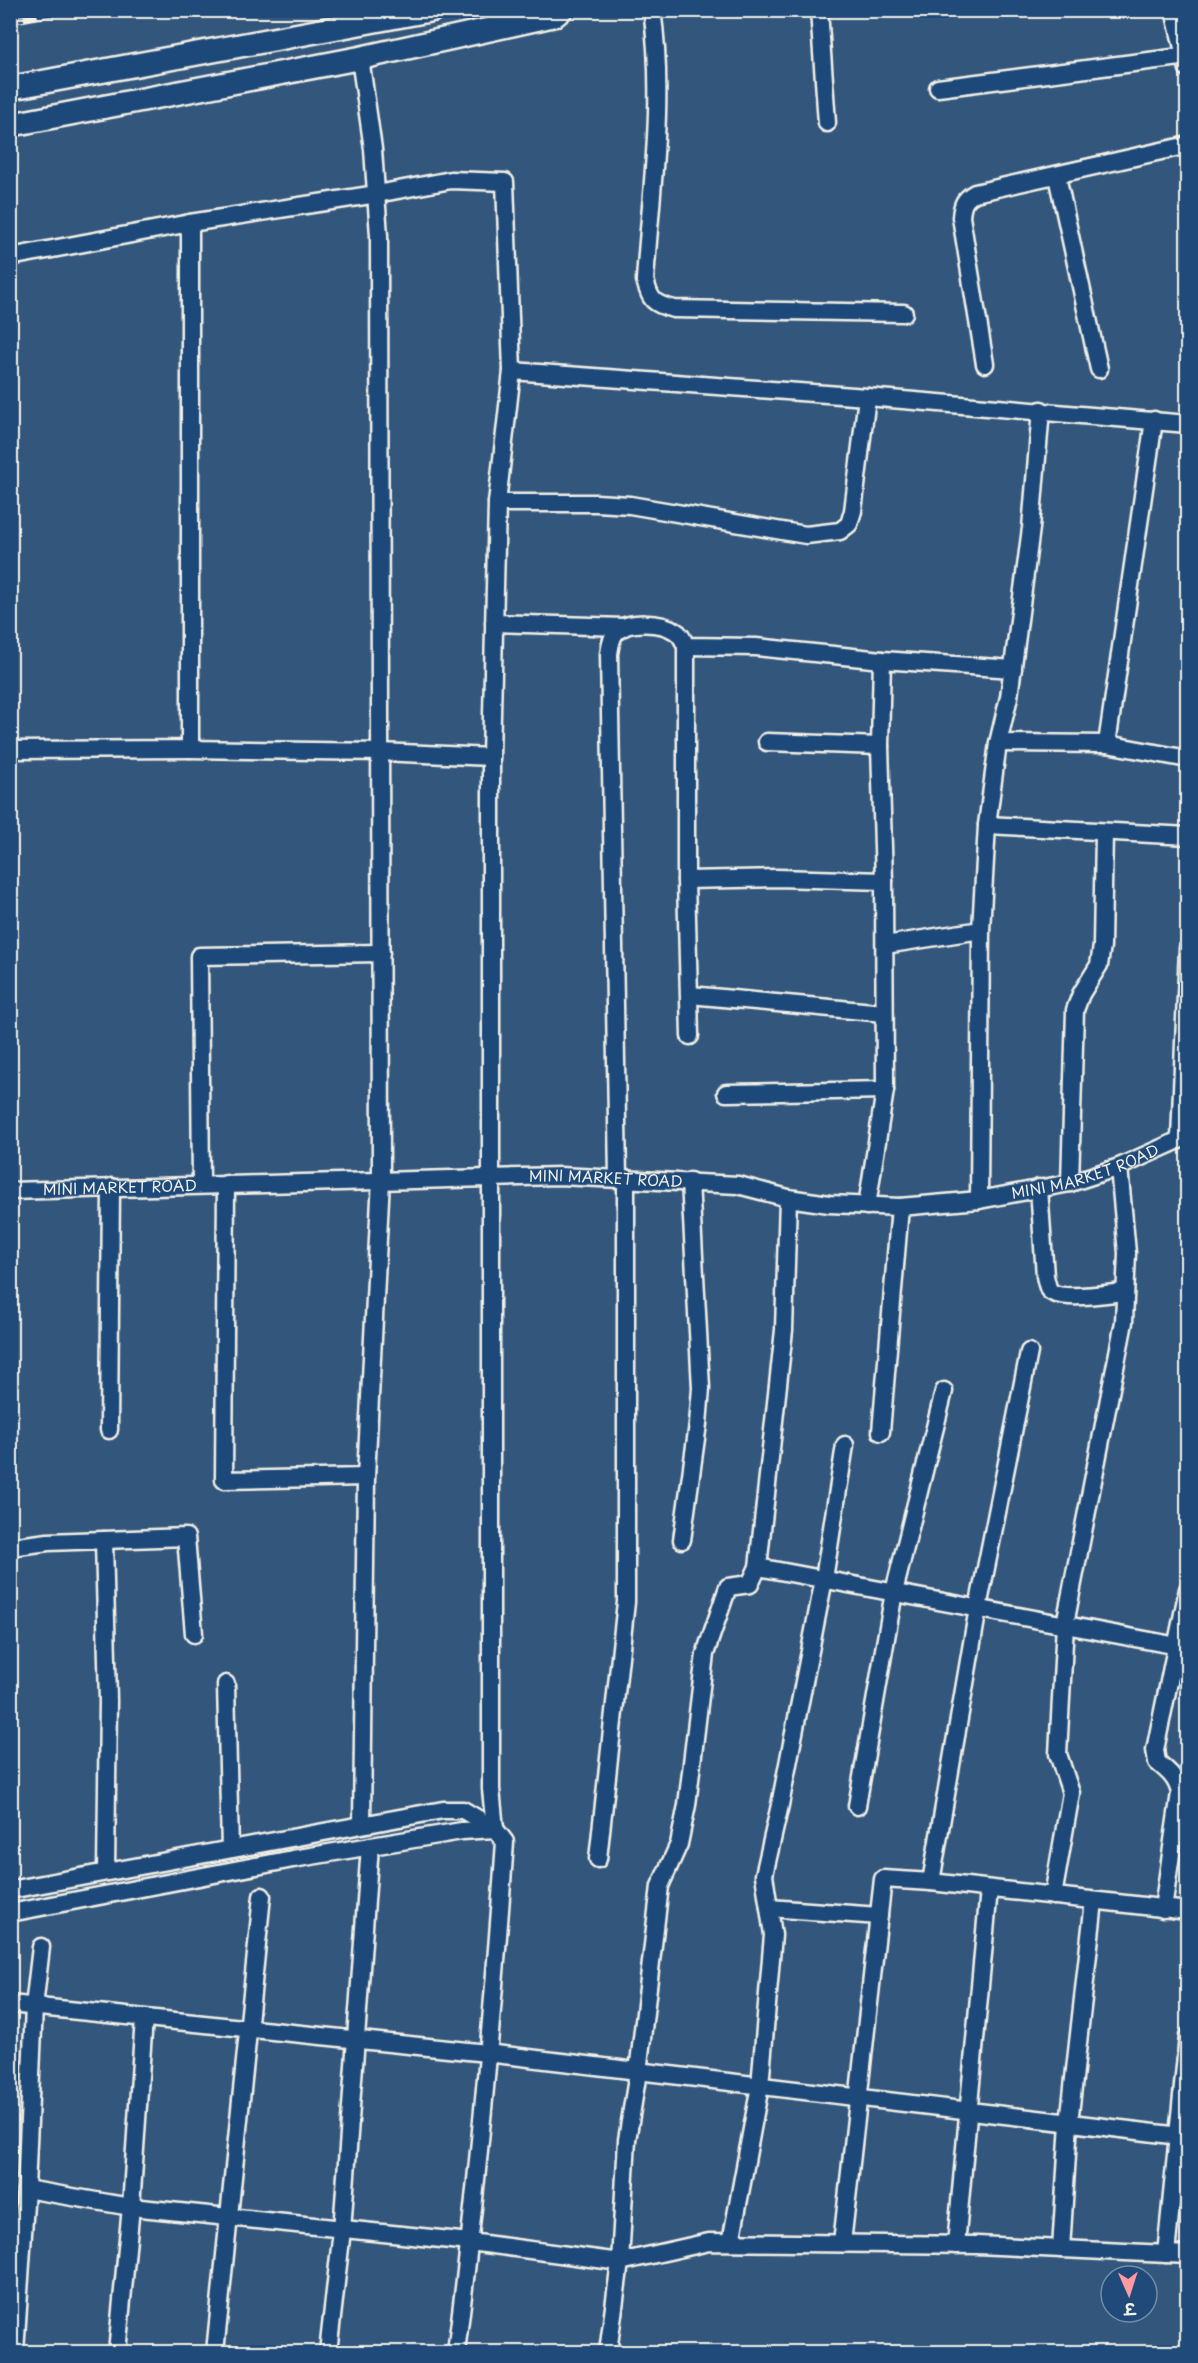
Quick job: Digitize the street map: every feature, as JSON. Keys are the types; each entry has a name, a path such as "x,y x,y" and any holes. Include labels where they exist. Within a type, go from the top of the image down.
{"street":[{"path":"10,88 432,10"},
{"path":"10,124 360,58 555,15 561,10"},
{"path":"652,10 657,45 656,120 645,280 649,297 661,306 674,309 904,313"},
{"path":"819,10 827,123"},
{"path":"938,88 1187,61 1174,10"},
{"path":"360,58 377,194 381,495 381,1179 366,1478 362,1824"},
{"path":"986,364 961,217 962,205 967,198 975,193 1188,145"},
{"path":"1058,176 1099,369"},
{"path":"10,257 190,223 452,180 505,182 512,371 496,503 491,758 491,1789 495,1829"},
{"path":"190,223 190,748"},
{"path":"512,371 1041,410 1188,424"},
{"path":"496,503 630,505 806,535 840,531 849,524 853,511 867,397"},
{"path":"979,1200 981,930 987,825 998,743 1013,669 1031,528 1041,410"},
{"path":"1107,744 1154,420"},
{"path":"494,624 624,627"},
{"path":"598,1859 627,1602 622,1178 609,654 616,632 634,624 674,630 681,636 686,646 686,880 690,1036"},
{"path":"686,646 756,646 882,660 1013,669"},
{"path":"867,1206 885,1090 885,881 880,746 882,660"},
{"path":"767,742 880,746"},
{"path":"998,743 1107,744 1188,759"},
{"path":"10,750 190,748 380,752 491,758"},
{"path":"987,825 1188,836"},
{"path":"1070,1183 1075,1011 1081,994 1099,965 1102,946 1104,832"},
{"path":"686,880 777,878 885,881"},
{"path":"885,945 981,930"},
{"path":"1184,1137 1188,948"},
{"path":"201,1184 199,956 381,953"},
{"path":"690,995 884,1013"},
{"path":"726,1093 885,1090"},
{"name":"MINI MARKET ROAD","path":"10,1191 381,1179 560,1176 738,1185 788,1198 900,1207 979,1200 1070,1183 1119,1167 1184,1137"},
{"path":"1053,1896 1071,1793 1058,1754 1065,1624 1124,1322 1127,1253 1119,1167"},
{"path":"682,1540 701,1388 690,1181"},
{"path":"226,1184 224,1480 366,1478"},
{"path":"109,1430 111,1187"},
{"path":"1040,1188 1045,1276 1048,1289 1056,1295 1071,1296 1125,1292"},
{"path":"608,2352 620,2262 627,2140 638,2072 660,1886 679,1844 687,1805 705,1654 728,1587 750,1584 758,1567 784,1330 788,1198"},
{"path":"881,1432 900,1207"},
{"path":"931,1882 978,1608 1029,1352"},
{"path":"856,1806 894,1592 944,1391"},
{"path":"731,2242 760,2086 773,1935 764,1875 824,1579 845,1445"},
{"path":"10,1547 48,1542 186,1537 194,1634"},
{"path":"104,1540 108,1701 106,1872"},
{"path":"758,1567 1182,1647"},
{"path":"1163,1909 1180,1792 1178,1783 1167,1770 1156,1762 1155,1750 1182,1647 1188,1589"},
{"path":"226,1684 230,1849"},
{"path":"10,1890 443,1810 463,1810 495,1829 505,1842 470,2242 456,2352"},
{"path":"10,1913 292,1859 462,1831 495,1829"},
{"path":"328,2352 342,2229 370,1846"},
{"path":"842,2243 883,1879 931,1882 1188,1911"},
{"path":"956,2245 989,1889"},
{"path":"215,2352 262,1896"},
{"path":"1061,2249 1069,2123 1094,1901"},
{"path":"769,1908 879,1916"},
{"path":"15,2352 26,2189 19,2170 41,1947"},
{"path":"10,2004 487,2053 1182,2137"},
{"path":"117,2352 131,2207 144,2018"},
{"path":"1166,2254 1182,2137 1188,2036"},
{"path":"26,2189 131,2207 470,2242 620,2262 709,2242 956,2245 1188,2255"}],"railway":[{"path":"10,21 70,10"}]}
